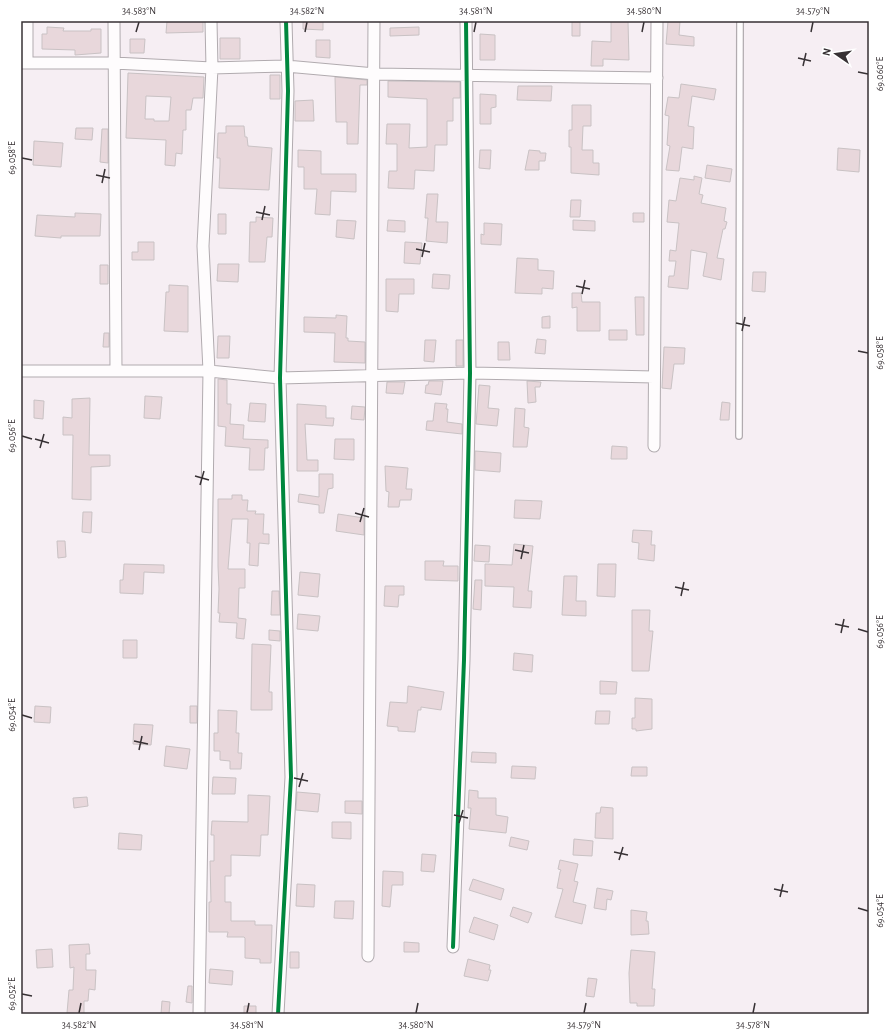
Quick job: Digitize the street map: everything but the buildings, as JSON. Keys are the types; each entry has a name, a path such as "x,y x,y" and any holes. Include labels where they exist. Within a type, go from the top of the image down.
{"street":[{"path":"27,21 24,63 114,63 212,68 286,66 375,74 465,74 656,78"},
{"path":"114,21 116,371"},
{"path":"199,1014 209,371 203,246 212,68 211,21"},
{"path":"278,1014 291,777 280,378 288,91 286,66 286,21"},
{"path":"368,956 375,74 374,21"},
{"path":"454,947 464,668 470,373 465,74 466,21"},
{"path":"654,446 657,21"},
{"path":"21,371 209,371 280,378 470,373 654,377"}],"lane":[{"path":"739,436 740,21"}],"cycle path":[{"path":"278,1014 291,777 280,378 288,91 286,21"},
{"path":"453,947 464,660 470,373 466,21"}]}
